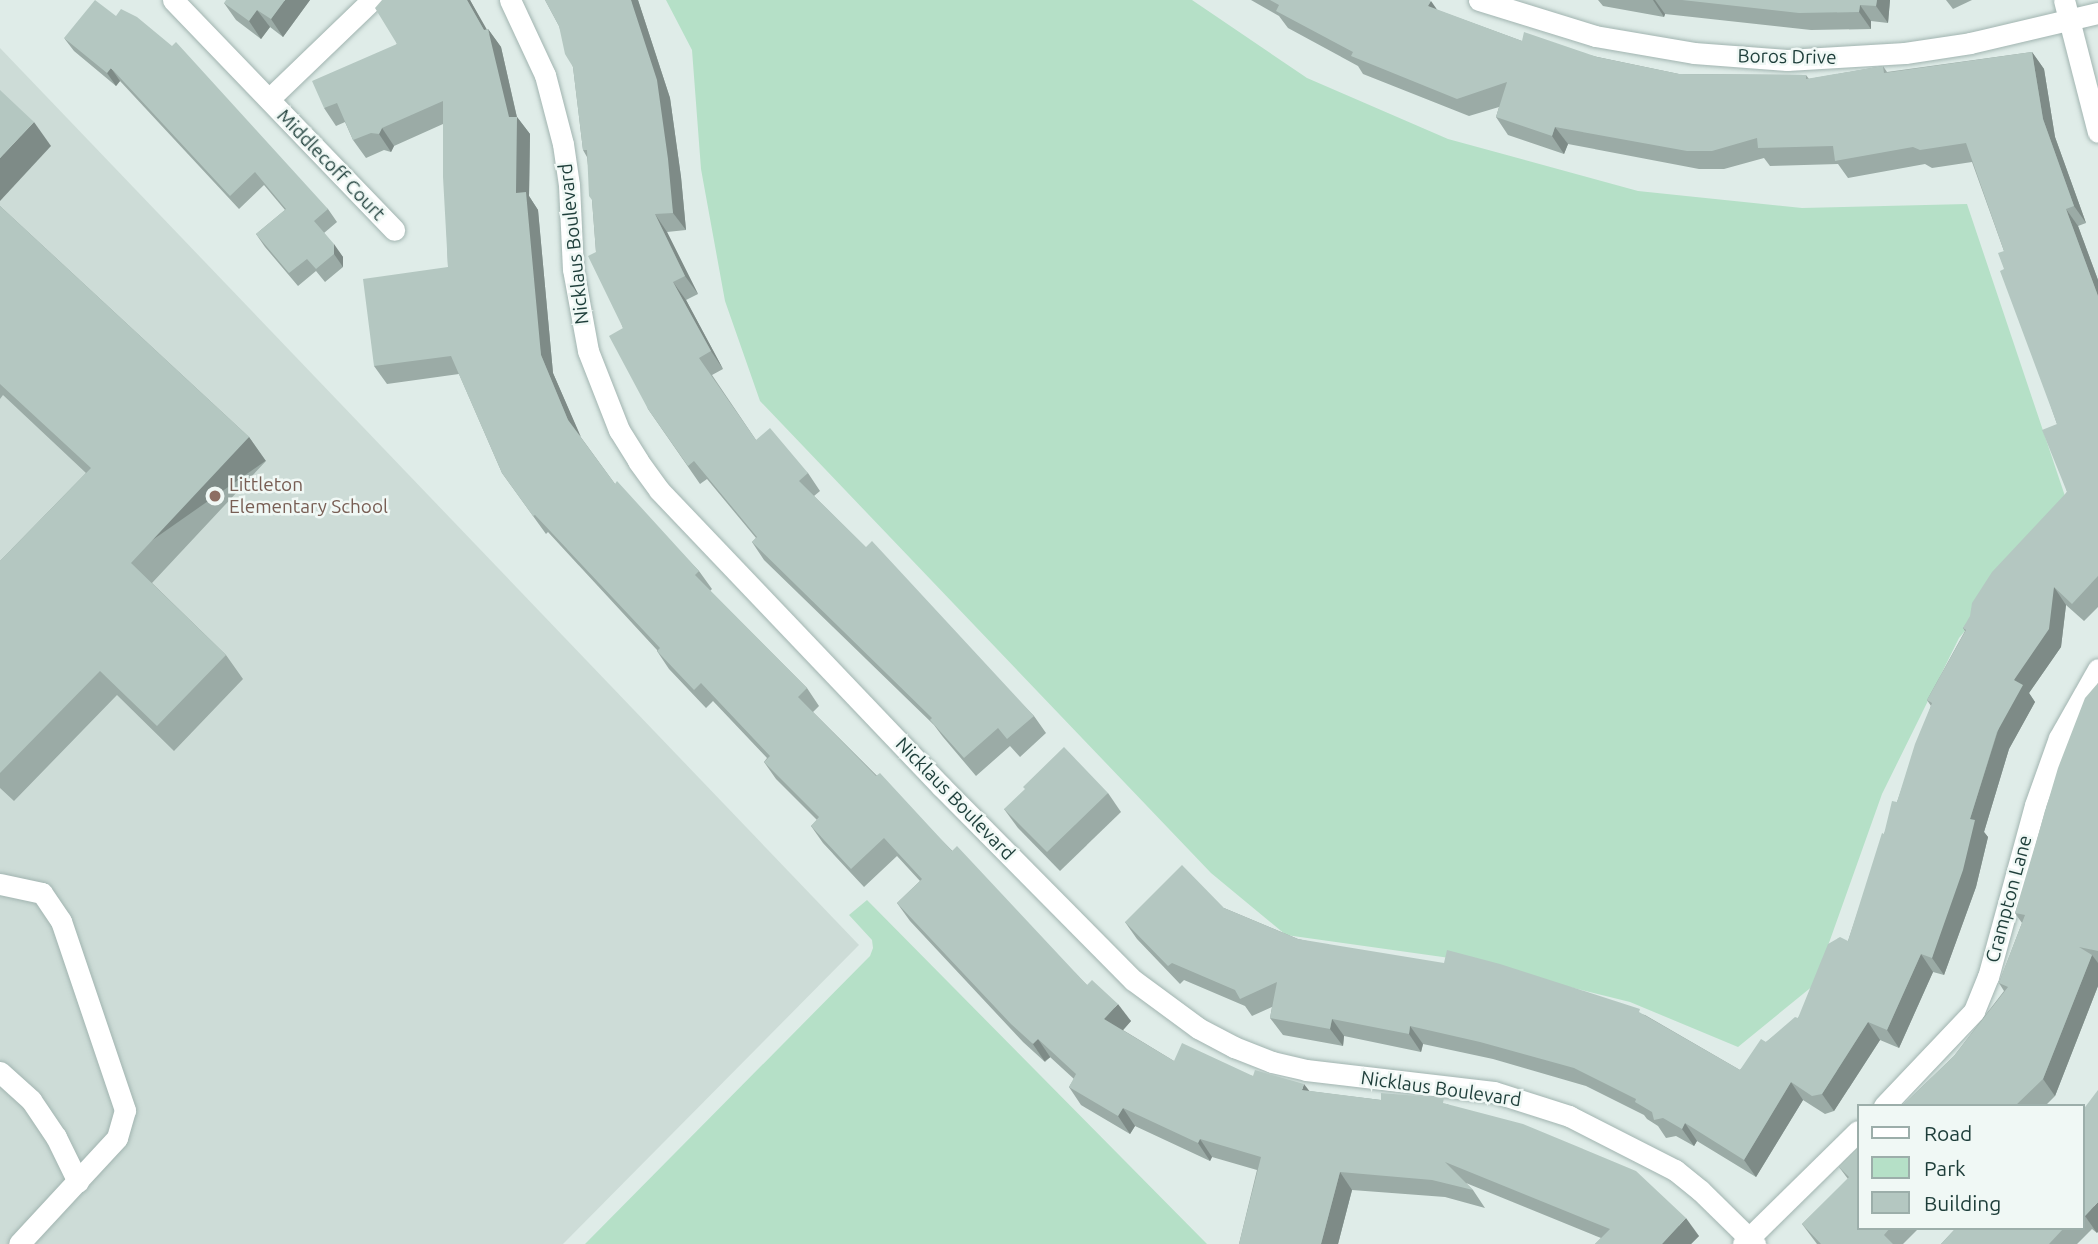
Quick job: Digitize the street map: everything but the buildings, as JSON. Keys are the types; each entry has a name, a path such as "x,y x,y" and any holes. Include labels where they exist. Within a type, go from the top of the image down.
{"street":[{"name":"Middlecoff Court","path":"173,0 394,230"},
{"name":"Middlecoff Court","path":"269,99 372,0"},
{"name":"Nicklaus Boulevard","path":"510,0 545,75 563,144 569,186 573,269 588,351 610,411 638,461 668,500 940,786 1133,980 1198,1028 1234,1047 1272,1062 1306,1070 1494,1092 1569,1116 1675,1170 1749,1242"},
{"name":"Boros Drive","path":"1479,0 1595,36 1694,53 1787,60 1894,55 1970,43 2098,13"},
{"path":"2063,0 2098,132"},
{"name":"Crampton Lane","path":"1886,1104 1974,1011 1987,977 2035,804 2060,738 2098,669"},
{"path":"0,884 42,893 61,920 125,1110 117,1138 19,1244"},
{"path":"0,1072 30,1100 56,1137 78,1182"},
{"path":"1749,1242 1856,1133"}],"shaded area":[{"name":"Littleton Elementary School","path":"0,48 859,945 563,1244 0,1244"}],"green space":[{"path":"666,0 1192,0 1307,78 1448,139 1638,191 1802,208 1967,204 2069,508 1959,638 1882,794 1814,985 1738,1047 1630,1002 1457,959 1286,935 1211,873 760,401 725,301 701,169 692,50"},
{"path":"867,900 1207,1244 585,1244 870,956 872,940 849,915"}],"place":[{"name":"Littleton Elementary School","path":"215,496"}]}
